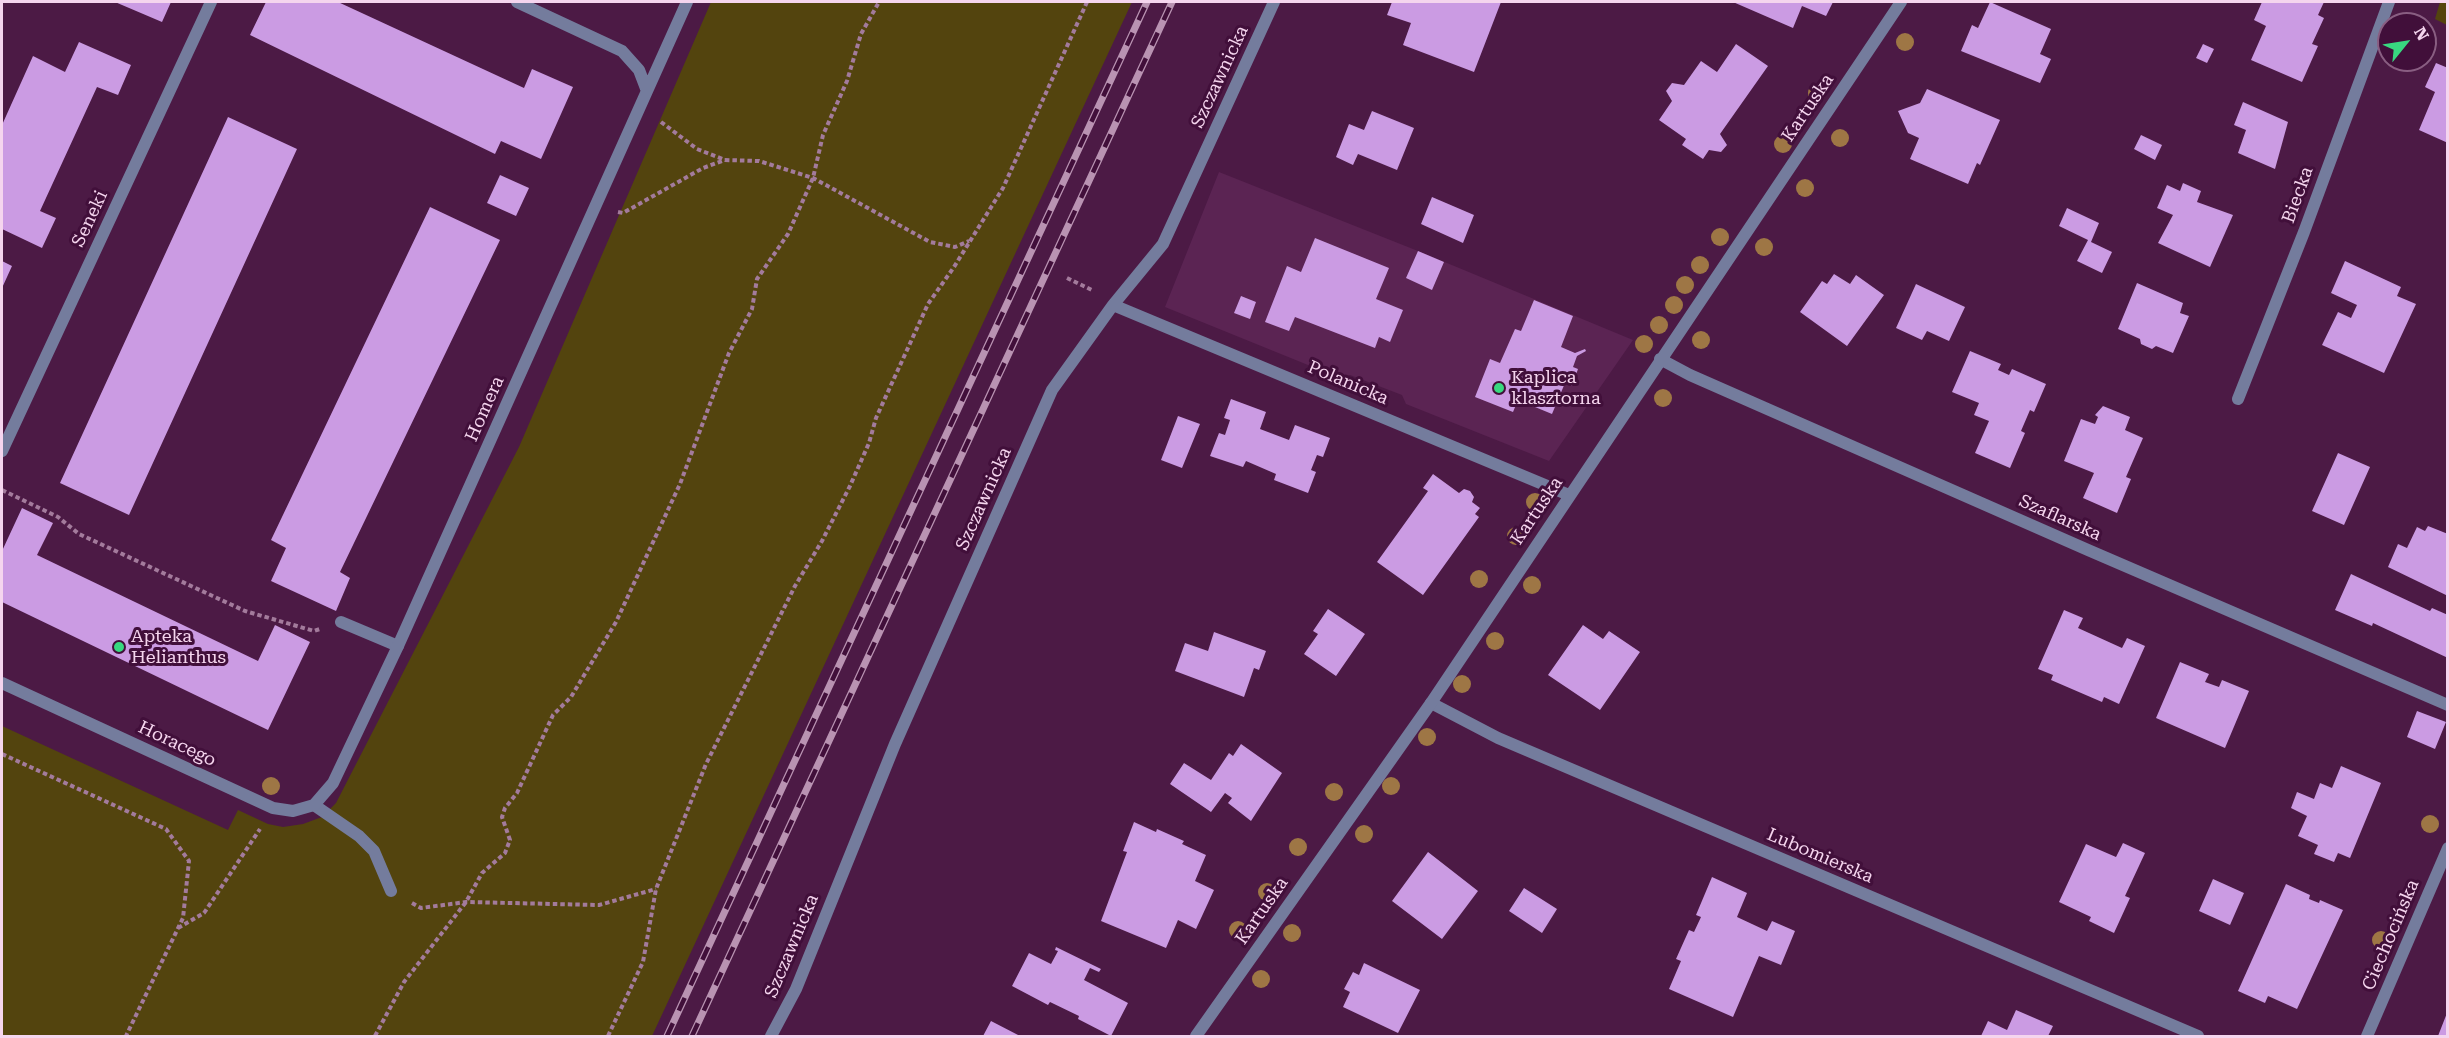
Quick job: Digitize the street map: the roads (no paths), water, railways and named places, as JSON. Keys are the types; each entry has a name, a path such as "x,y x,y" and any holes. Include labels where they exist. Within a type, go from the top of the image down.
{"street":[{"name":"Seneki","path":"2,451 211,2"},
{"path":"517,2 622,51 639,70 647,91"},
{"name":"Homera","path":"314,805 333,783 398,646 597,207 687,2"},
{"name":"Szczawnicka","path":"771,1036 796,989 895,744 1052,390 1113,305 1163,244 1274,2"},
{"name":"Kartuska","path":"1196,1036 1431,703 1901,2"},
{"name":"Biecka","path":"2238,399 2308,221 2389,2"},
{"name":"Polanicka","path":"1113,305 1569,495"},
{"name":"Szaflarska","path":"1660,359 1690,375 2077,546 2448,705"},
{"path":"340,622 398,646"},
{"name":"Horacego","path":"2,683 273,808 293,812 314,805"},
{"name":"Lubomierska","path":"1431,703 1509,743 2198,1036"},
{"path":"314,805 359,836 374,851 391,891"},
{"name":"Ciechocińska","path":"2367,1036 2448,848"}],"railway":[{"path":"667,1036 1147,2"},
{"path":"692,1036 1172,2"}],"place":[{"name":"Kaplica klasztorna","path":"1499,388"},
{"name":"Apteka Helianthus","path":"119,647"}]}
